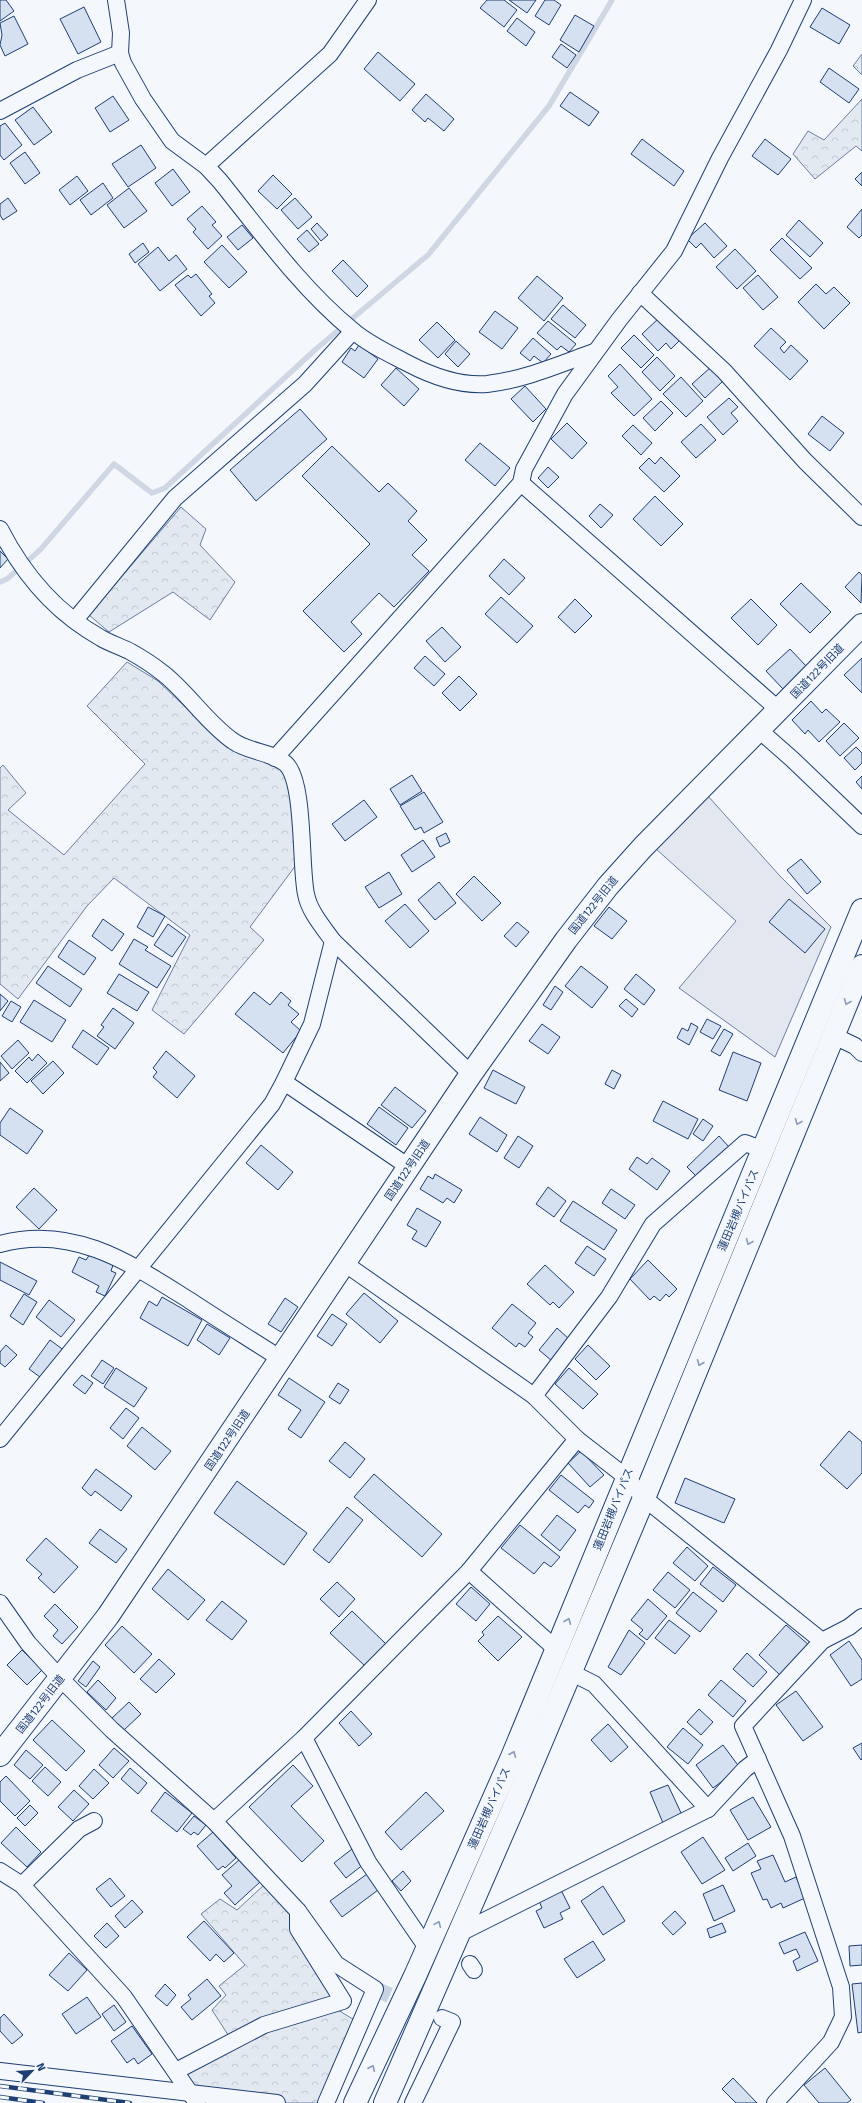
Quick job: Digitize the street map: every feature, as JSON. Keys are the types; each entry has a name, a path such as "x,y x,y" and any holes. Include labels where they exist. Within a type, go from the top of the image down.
{"main road":[{"name":"国道122号旧道","path":"0,1755 108,1616 471,1074 566,940 608,886 643,847 862,625"},
{"name":"蓮田岩槻バイパス","path":"355,2103 427,1948 512,1757 626,1477 764,1150 862,910"},
{"name":"蓮田岩槻バイパス","path":"385,2103 644,1498 862,966"}],"street":[{"path":"116,0 121,33 120,53 123,63 143,99 172,141 206,166 323,304 353,331 389,354 422,371 459,382 486,384 518,378 594,352"},
{"path":"206,166 330,54 368,0"},
{"path":"275,758 521,483 524,469 565,394 594,352 674,251 720,158 779,50 803,0"},
{"path":"0,111 77,70 120,53"},
{"path":"640,292 724,371 805,461 862,517"},
{"path":"75,620 175,498 305,384 353,331"},
{"path":"521,483 778,710"},
{"path":"0,529 14,557 27,575 75,620 101,638 131,652 164,674 209,721 234,742 275,758 286,764 294,777 303,848 306,895 318,919 333,941 471,1074"},
{"path":"759,730 792,759 862,826"},
{"path":"0,1439 272,1104 312,1024 333,941"},
{"path":"834,1036 860,1046"},
{"path":"284,1082 409,1167"},
{"path":"534,1396 609,1297 653,1224 746,1143 764,1150"},
{"path":"0,1244 21,1239 50,1239 79,1244 110,1254 139,1268 281,1359"},
{"path":"344,1263 534,1396 577,1439 626,1477 644,1498 822,1641"},
{"path":"214,1821 304,1738 469,1572 577,1439"},
{"path":"469,1572 556,1649"},
{"path":"0,1603 28,1643 60,1678 112,1730 214,1821 298,1910 336,1964 375,1989 326,2103"},
{"path":"775,2103 831,2042 843,2017 841,1987 792,1836 742,1726 822,1641 849,1627 862,1617"},
{"path":"570,1672 594,1684 708,1809"},
{"path":"304,1738 368,1862 427,1948"},
{"path":"458,1934 708,1809 745,1769 758,1759"},
{"path":"22,1885 79,1829 94,1821"},
{"path":"0,1872 22,1885 124,1997 193,2098"},
{"path":"176,2071 264,2025 343,2001 298,1929 298,1910"},
{"path":"413,2103 452,2022 442,2018"},
{"path":"0,2071 193,2098 277,2103"}],"green space":[{"path":"862,54 862,75 853,66"},
{"path":"862,99 862,151 856,146 815,179 793,154 808,131 824,140"},
{"path":"181,507 206,529 200,545 235,582 210,620 173,592 109,632 89,615"},
{"path":"127,662 158,681 203,724 267,761 292,778 296,865 250,927 264,940 184,1034 152,1010 190,935 114,878 87,906 18,999 0,984 0,768 3,765 26,793 8,810 64,855 145,764 87,706"},
{"path":"264,1885 294,1914 332,1988 338,2010 356,2021 320,2103 245,2103 203,2098 187,2076 187,2071 234,2044 212,2010 226,1995 219,1986 245,1965 201,1914 220,1899 237,1910"}],"shaded area":[{"path":"707,795 780,876 831,927 775,1057 679,988 736,921 655,848"}],"building":[{"path":"0,0 6,0 14,11 0,21"},
{"path":"487,0 504,0 517,10 504,27 480,8"},
{"path":"509,0 536,0 527,13"},
{"path":"545,0 554,0 561,5 549,25 535,16"},
{"path":"84,7 101,42 78,54 60,19"},
{"path":"822,8 850,25 839,44 810,27"},
{"path":"575,15 594,26 579,52 560,40"},
{"path":"14,16 28,44 5,56 0,45 2,35 0,23"},
{"path":"517,18 535,32 526,46 507,31"},
{"path":"561,44 576,55 567,68 552,57"},
{"path":"378,52 415,84 400,101 364,69"},
{"path":"829,68 859,89 849,103 820,82"},
{"path":"570,92 599,112 589,126 560,106"},
{"path":"426,94 454,119 444,131 428,118 425,122 412,110"},
{"path":"113,96 129,120 110,132 95,108"},
{"path":"33,107 52,132 34,145 15,120"},
{"path":"5,123 22,145 4,160 0,155 0,126"},
{"path":"642,139 684,171 674,186 631,154"},
{"path":"765,139 791,159 778,175 752,156"},
{"path":"141,145 156,168 128,187 112,164"},
{"path":"25,152 40,173 25,184 10,163"},
{"path":"173,169 190,192 172,206 155,183"},
{"path":"862,172 862,186 855,179"},
{"path":"273,175 292,194 277,209 258,191"},
{"path":"77,176 88,191 70,205 59,190"},
{"path":"103,183 113,198 91,215 80,200"},
{"path":"129,188 147,211 124,228 107,205"},
{"path":"8,198 17,211 3,220 0,215 0,204"},
{"path":"295,198 312,217 298,229 281,210"},
{"path":"202,206 216,222 212,225 222,236 208,249 193,232 196,229 187,219"},
{"path":"862,209 862,235 859,238 847,227"},
{"path":"799,220 823,243 810,257 786,235"},
{"path":"317,223 328,235 321,241 311,229"},
{"path":"705,223 727,246 714,258 701,243 696,248 687,239"},
{"path":"242,225 253,238 238,250 227,237"},
{"path":"307,230 319,244 309,252 297,239"},
{"path":"782,238 812,268 800,279 770,250"},
{"path":"143,243 149,252 135,263 129,254"},
{"path":"222,245 247,272 229,288 204,262"},
{"path":"158,247 169,261 176,255 187,269 160,291 138,264"},
{"path":"735,249 756,271 737,289 716,267"},
{"path":"343,260 368,286 357,297 332,271"},
{"path":"196,274 212,294 209,296 215,303 201,316 175,285 188,275 191,278"},
{"path":"758,275 778,297 763,310 743,288"},
{"path":"537,276 563,298 544,321 518,298"},
{"path":"816,284 826,294 834,287 850,303 824,329 798,302"},
{"path":"563,305 586,325 575,338 551,319"},
{"path":"495,311 518,328 502,349 479,332"},
{"path":"659,318 680,340 671,349 666,343 658,351 642,334"},
{"path":"548,321 576,344 569,352 561,346 557,350 537,333"},
{"path":"437,322 455,340 438,358 419,340"},
{"path":"771,328 786,342 780,348 784,353 791,345 808,361 790,380 754,346"},
{"path":"634,335 654,355 641,368 621,348"},
{"path":"533,338 551,354 543,363 534,356 530,361 520,353"},
{"path":"456,341 470,354 458,367 445,354"},
{"path":"359,345 378,359 364,378 342,362 351,348 355,351"},
{"path":"657,357 675,376 660,391 642,372"},
{"path":"620,364 652,399 634,416 611,393 618,387 608,376"},
{"path":"711,367 723,381 705,398 692,384"},
{"path":"396,368 419,389 404,406 381,385"},
{"path":"681,377 703,401 686,417 663,394"},
{"path":"525,386 546,409 533,422 511,399"},
{"path":"729,398 738,407 731,413 738,421 723,435 707,417"},
{"path":"661,401 673,413 655,431 643,418"},
{"path":"300,409 327,439 256,501 230,470"},
{"path":"822,416 844,433 830,451 808,434"},
{"path":"567,423 587,443 572,459 551,439"},
{"path":"701,424 716,440 696,458 681,442"},
{"path":"633,425 652,443 641,455 622,436"},
{"path":"480,443 510,468 495,486 465,460"},
{"path":"332,446 379,492 388,483 417,511 408,521 427,540 412,555 429,571 394,607 379,593 351,622 362,634 344,652 303,611 370,544 302,476"},
{"path":"661,457 680,476 664,492 639,468 649,458 655,464"},
{"path":"548,467 559,477 548,488 538,478"},
{"path":"655,496 683,524 661,546 633,519"},
{"path":"600,504 613,515 601,528 589,516"},
{"path":"0,551 8,559 0,568"},
{"path":"504,559 525,578 509,595 489,576"},
{"path":"859,572 862,575 861,603 845,587"},
{"path":"801,583 831,612 810,633 780,604"},
{"path":"501,597 533,626 517,643 485,614"},
{"path":"575,599 592,616 575,633 558,617"},
{"path":"751,599 777,625 758,645 731,618"},
{"path":"442,627 461,647 445,662 426,641"},
{"path":"790,649 807,667 783,689 766,671"},
{"path":"425,656 445,674 434,686 414,668"},
{"path":"862,658 862,693 844,675"},
{"path":"459,676 477,694 460,711 442,693"},
{"path":"811,701 822,713 826,709 840,722 819,742 808,730 805,734 792,720"},
{"path":"844,723 859,738 840,756 826,741"},
{"path":"856,747 862,753 862,763 855,770 844,758"},
{"path":"412,775 422,791 400,805 390,789"},
{"path":"862,776 862,789 856,782"},
{"path":"424,792 443,822 424,833 421,827 415,830 400,806"},
{"path":"364,800 377,817 345,841 332,824"},
{"path":"446,833 450,842 440,847 436,838"},
{"path":"423,840 435,857 412,872 401,855"},
{"path":"801,859 821,882 807,894 787,870"},
{"path":"389,872 402,894 379,908 365,887"},
{"path":"474,876 501,903 482,921 456,894"},
{"path":"439,882 456,903 435,920 418,900"},
{"path":"789,899 825,929 805,953 769,922"},
{"path":"405,904 429,931 410,948 385,921"},
{"path":"148,907 165,916 153,937 137,927"},
{"path":"609,907 627,921 612,939 594,926"},
{"path":"103,919 124,934 112,951 92,936"},
{"path":"517,922 529,932 516,947 504,936"},
{"path":"168,924 186,937 172,957 154,945"},
{"path":"134,939 148,947 145,950 171,966 157,988 119,964"},
{"path":"69,940 96,958 84,975 58,957"},
{"path":"48,966 82,989 70,1007 36,983"},
{"path":"581,966 608,987 592,1008 565,986"},
{"path":"119,974 149,992 137,1011 107,993"},
{"path":"636,974 655,990 644,1005 624,989"},
{"path":"555,986 563,992 551,1010 543,1005"},
{"path":"254,992 270,1005 281,992 291,1001 288,1005 299,1014 291,1022 301,1031 283,1053 235,1014"},
{"path":"0,994 8,1001 0,1011"},
{"path":"626,999 638,1009 632,1017 619,1006"},
{"path":"34,1000 66,1020 52,1042 20,1022"},
{"path":"11,1001 21,1007 12,1022 2,1016"},
{"path":"113,1008 134,1023 115,1049 97,1036 104,1027 101,1025"},
{"path":"707,1019 721,1026 713,1039 700,1032"},
{"path":"691,1023 698,1027 689,1045 677,1038 682,1028 688,1031"},
{"path":"542,1024 560,1037 548,1054 529,1041"},
{"path":"724,1029 733,1034 720,1056 711,1051"},
{"path":"83,1030 109,1048 97,1065 72,1047"},
{"path":"18,1040 29,1053 12,1069 1,1056"},
{"path":"166,1051 195,1076 177,1098 153,1077 157,1072 153,1068"},
{"path":"733,1052 761,1063 747,1101 719,1090"},
{"path":"38,1054 47,1063 27,1083 15,1071 29,1057 32,1061"},
{"path":"53,1061 64,1073 43,1094 31,1081"},
{"path":"0,1062 9,1073 0,1081"},
{"path":"493,1070 525,1087 516,1104 484,1088"},
{"path":"612,1070 621,1075 614,1089 605,1084"},
{"path":"395,1087 426,1111 412,1128 381,1105"},
{"path":"663,1101 698,1119 688,1139 653,1121"},
{"path":"379,1107 408,1128 396,1145 367,1124"},
{"path":"10,1108 43,1131 27,1154 0,1135 0,1123"},
{"path":"480,1117 507,1135 497,1152 469,1134"},
{"path":"703,1119 713,1126 703,1141 693,1134"},
{"path":"518,1136 533,1146 519,1168 504,1158"},
{"path":"719,1136 729,1147 697,1177 687,1167"},
{"path":"261,1145 293,1172 278,1190 246,1163"},
{"path":"637,1157 647,1164 652,1158 670,1171 657,1190 629,1169"},
{"path":"435,1174 462,1190 454,1203 447,1198 443,1203 420,1189 428,1176 433,1179"},
{"path":"548,1187 566,1201 554,1217 536,1204"},
{"path":"34,1188 57,1210 39,1229 16,1207"},
{"path":"611,1189 635,1205 625,1219 602,1203"},
{"path":"573,1201 617,1230 604,1250 560,1221"},
{"path":"417,1208 441,1222 426,1247 412,1239 417,1231 407,1225"},
{"path":"587,1246 606,1259 594,1276 575,1263"},
{"path":"90,1254 113,1265 111,1271 116,1273 105,1296 96,1292 99,1286 72,1272 79,1257 86,1260"},
{"path":"648,1260 677,1289 669,1297 666,1294 660,1301 654,1296 650,1300 630,1279"},
{"path":"0,1262 37,1281 29,1295 0,1280"},
{"path":"545,1265 574,1292 559,1308 553,1302 550,1305 527,1284"},
{"path":"364,1293 398,1321 380,1343 346,1314"},
{"path":"24,1294 37,1302 23,1325 10,1316"},
{"path":"162,1297 202,1320 188,1346 140,1318 149,1301 157,1306"},
{"path":"285,1298 298,1307 281,1332 268,1324"},
{"path":"49,1300 75,1320 61,1337 36,1317"},
{"path":"512,1304 536,1323 528,1333 533,1337 525,1347 519,1343 516,1347 492,1328"},
{"path":"332,1314 347,1324 332,1346 317,1336"},
{"path":"207,1324 230,1338 219,1355 197,1340"},
{"path":"557,1328 569,1339 552,1361 539,1350"},
{"path":"50,1340 65,1351 44,1380 29,1369"},
{"path":"6,1345 17,1355 5,1367 0,1363 0,1352"},
{"path":"588,1345 610,1366 596,1380 575,1359"},
{"path":"102,1360 114,1368 103,1384 91,1376"},
{"path":"116,1368 147,1388 134,1407 104,1387"},
{"path":"569,1368 598,1394 583,1409 555,1384"},
{"path":"82,1375 93,1383 85,1394 73,1385"},
{"path":"289,1378 325,1402 301,1438 288,1429 301,1410 278,1395"},
{"path":"338,1383 349,1390 340,1404 329,1397"},
{"path":"126,1408 139,1418 123,1439 110,1428"},
{"path":"142,1427 171,1451 155,1470 127,1446"},
{"path":"849,1431 862,1442 862,1473 847,1489 820,1465"},
{"path":"345,1442 365,1459 350,1478 329,1461"},
{"path":"581,1451 604,1475 590,1487 568,1463"},
{"path":"96,1469 132,1496 121,1511 95,1491 91,1496 82,1488"},
{"path":"374,1474 442,1534 422,1557 354,1497"},
{"path":"561,1475 594,1501 589,1508 585,1505 578,1513 549,1490"},
{"path":"685,1478 735,1499 724,1523 675,1503"},
{"path":"237,1481 307,1533 284,1565 214,1513"},
{"path":"347,1507 363,1520 329,1563 313,1550"},
{"path":"557,1515 576,1530 560,1551 541,1535"},
{"path":"520,1525 560,1557 551,1567 544,1562 534,1574 501,1548"},
{"path":"100,1529 127,1549 116,1563 89,1543"},
{"path":"46,1538 78,1567 54,1593 38,1578 42,1574 26,1560"},
{"path":"687,1547 708,1566 695,1581 673,1563"},
{"path":"713,1567 736,1585 723,1602 700,1584"},
{"path":"168,1569 205,1600 188,1620 152,1589"},
{"path":"668,1572 690,1590 675,1608 653,1590"},
{"path":"337,1582 355,1599 339,1617 320,1599"},
{"path":"471,1587 490,1604 476,1621 456,1604"},
{"path":"693,1592 717,1611 700,1632 676,1613"},
{"path":"648,1599 667,1616 647,1640 639,1634 643,1630 631,1620"},
{"path":"222,1601 247,1621 232,1640 206,1620"},
{"path":"55,1604 78,1627 62,1644 53,1636 58,1630 44,1616"},
{"path":"352,1611 386,1644 365,1666 330,1633"},
{"path":"498,1616 522,1637 498,1661 478,1641 484,1635 482,1632"},
{"path":"669,1620 690,1636 675,1654 655,1638"},
{"path":"786,1625 810,1646 782,1677 759,1655"},
{"path":"122,1626 152,1654 134,1673 105,1645"},
{"path":"629,1630 645,1643 621,1675 608,1667"},
{"path":"849,1641 862,1660 862,1679 851,1686 830,1655"},
{"path":"22,1650 42,1670 27,1685 7,1665"},
{"path":"747,1653 767,1672 753,1687 733,1669"},
{"path":"159,1659 175,1674 156,1693 140,1679"},
{"path":"93,1661 100,1667 86,1687 78,1681"},
{"path":"98,1680 116,1698 106,1710 87,1692"},
{"path":"721,1680 746,1701 733,1717 708,1695"},
{"path":"796,1691 823,1727 803,1741 776,1705"},
{"path":"129,1702 141,1714 123,1731 111,1719"},
{"path":"699,1709 713,1722 701,1735 687,1722"},
{"path":"351,1711 372,1734 359,1746 339,1723"},
{"path":"52,1720 85,1751 66,1771 33,1740"},
{"path":"608,1724 628,1747 611,1762 591,1740"},
{"path":"683,1728 703,1745 688,1764 667,1747"},
{"path":"862,1743 862,1759 861,1760 853,1748"},
{"path":"723,1745 740,1768 713,1788 696,1765"},
{"path":"114,1748 129,1761 113,1778 99,1765"},
{"path":"26,1750 43,1765 30,1779 14,1765"},
{"path":"293,1765 313,1786 291,1806 324,1841 302,1862 249,1807"},
{"path":"45,1767 61,1782 48,1796 32,1781"},
{"path":"130,1768 147,1783 138,1794 121,1779"},
{"path":"94,1769 109,1783 93,1799 79,1786"},
{"path":"6,1776 30,1801 15,1816 0,1801 0,1782"},
{"path":"668,1785 682,1815 663,1823 650,1792"},
{"path":"74,1790 89,1804 73,1821 58,1807"},
{"path":"165,1792 192,1813 177,1832 151,1811"},
{"path":"426,1792 444,1811 401,1850 385,1832"},
{"path":"753,1797 771,1827 748,1840 730,1810"},
{"path":"30,1805 38,1813 25,1826 17,1818"},
{"path":"194,1816 206,1825 198,1835 194,1832 191,1835 183,1829"},
{"path":"16,1827 41,1852 27,1867 1,1843"},
{"path":"213,1832 236,1858 225,1868 223,1866 218,1870 197,1846"},
{"path":"703,1837 725,1870 702,1884 681,1852"},
{"path":"748,1843 756,1856 733,1871 725,1858"},
{"path":"352,1849 364,1864 346,1878 334,1863"},
{"path":"773,1855 785,1882 796,1877 805,1898 783,1908 781,1903 771,1908 767,1899 763,1900 751,1873 761,1869 757,1861"},
{"path":"239,1860 260,1882 235,1905 224,1893 232,1886 222,1875"},
{"path":"403,1871 411,1881 401,1891 392,1881"},
{"path":"367,1874 378,1890 342,1917 330,1901"},
{"path":"110,1878 125,1896 111,1907 96,1889"},
{"path":"723,1885 735,1911 714,1921 703,1894"},
{"path":"603,1886 625,1921 603,1935 581,1901"},
{"path":"561,1890 570,1908 560,1913 563,1919 544,1928 536,1911 542,1908 539,1901"},
{"path":"132,1900 143,1912 125,1928 115,1916"},
{"path":"675,1911 686,1923 673,1935 662,1923"},
{"path":"204,1921 234,1953 224,1962 216,1954 210,1961 187,1937"},
{"path":"107,1923 119,1936 106,1948 94,1936"},
{"path":"722,1923 726,1932 710,1938 707,1929"},
{"path":"805,1932 818,1961 797,1971 793,1961 800,1957 796,1949 784,1954 779,1943"},
{"path":"593,1941 605,1960 577,1978 564,1959"},
{"path":"862,1945 862,1965 850,1966 849,1946"},
{"path":"69,1953 87,1970 68,1991 49,1975"},
{"path":"207,1979 221,1996 192,2020 181,2007 191,1999 188,1995"},
{"path":"862,1983 862,2032 858,2033 852,1984"},
{"path":"165,1984 176,1995 167,2006 155,1996"},
{"path":"87,1997 101,2017 76,2034 62,2014"},
{"path":"114,2005 126,2022 114,2031 102,2014"},
{"path":"4,2014 23,2035 12,2044 0,2031 0,2018"},
{"path":"132,2026 152,2054 138,2064 134,2058 127,2063 111,2041"},
{"path":"825,2068 851,2100 847,2103 819,2103 804,2085"},
{"path":"733,2078 757,2103 736,2103 722,2089"}],"waterway":[{"path":"0,582 7,579 40,550 114,464 152,493 165,488 316,349 428,255 549,106 612,0"}],"tunnel":[{"path":"375,1989 434,2014"}],"railway":[{"path":"0,2086 130,2103"},
{"path":"0,2097 43,2103"}]}
